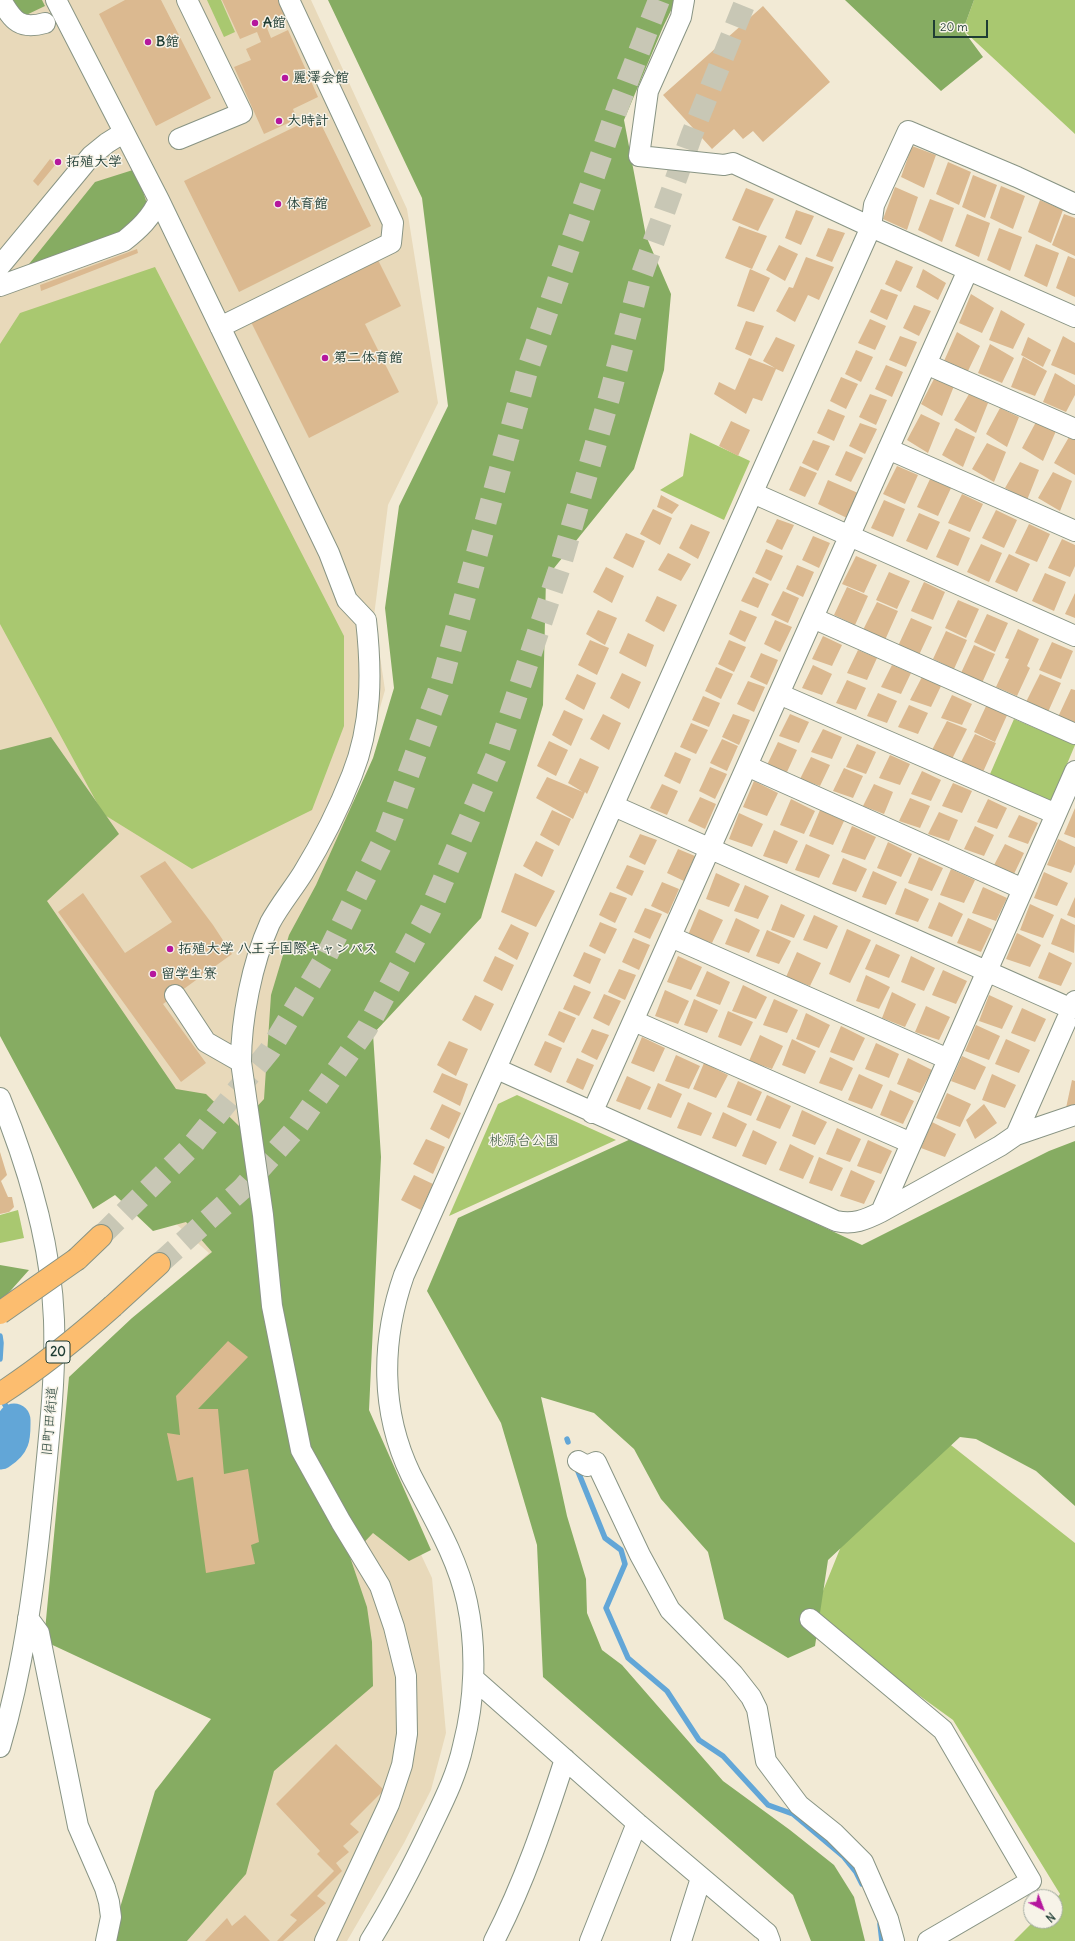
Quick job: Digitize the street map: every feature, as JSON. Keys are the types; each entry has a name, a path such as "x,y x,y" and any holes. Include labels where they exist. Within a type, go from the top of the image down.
{"highway":[{"path":"0,1313 77,1258 101,1236"},
{"name":"20","path":"0,1394 55,1355 113,1306 159,1264"}],"street":[{"path":"1,0 7,11 19,24 32,26 45,23"},
{"path":"56,0 123,133 159,200 329,553 346,600 366,620 371,683 368,713 362,743 352,774 304,871 271,922 259,952 246,1007 241,1062 263,1216 272,1306 301,1450 341,1522 380,1586 394,1627 406,1676 407,1734 402,1765 388,1804 326,1941"},
{"path":"179,139 242,113 187,0"},
{"path":"220,327 391,242 393,223 289,0"},
{"path":"684,0 681,17 648,90 639,156 724,165 733,163 871,227 1075,317"},
{"path":"370,1941 415,1861 446,1794 463,1746 473,1678 472,1633 463,1585 444,1539 407,1465 394,1428 387,1387 387,1346 395,1302 404,1275 871,227 874,205 908,131 1017,177 1075,204"},
{"path":"0,266 91,156 106,142 123,133"},
{"path":"0,286 124,241 141,228 154,211 159,200"},
{"path":"592,1113 968,270"},
{"path":"926,364 1075,429"},
{"path":"888,449 1075,531"},
{"path":"753,493 1075,636"},
{"path":"813,618 1075,734"},
{"path":"779,694 1056,814"},
{"path":"747,766 1023,889"},
{"path":"881,1212 1075,771"},
{"path":"614,806 987,971 1073,1005 1016,1134"},
{"path":"671,937 948,1059"},
{"path":"175,995 206,1042 241,1062"},
{"path":"634,1021 911,1143"},
{"path":"496,1070 836,1221 846,1223 859,1222 881,1212 1000,1146 1016,1134 1075,1115"},
{"name":"旧町田街道","path":"0,1098 19,1146 33,1188 48,1261 54,1319 51,1413 37,1558 28,1618 11,1704 0,1747"},
{"path":"578,1461 587,1466 596,1462 640,1555 670,1610 733,1674 751,1697 757,1709 766,1761 799,1805 834,1833 863,1862 888,1919 894,1941"},
{"path":"28,1618 39,1633 78,1826 105,1888 109,1902 111,1917 106,1941"},
{"path":"810,1619 943,1730 1031,1881 928,1941"},
{"path":"473,1678 637,1823 767,1933 770,1941"},
{"path":"494,1941 519,1890 545,1820 565,1759"},
{"path":"590,1941 637,1823"},
{"path":"681,1941 701,1878"}],"shaded area":[{"name":"拓殖大学 八王子国際キャンパス","path":"0,0 311,0 407,209 438,403 388,505 374,616 385,690 331,880 356,1416 432,1578 446,1733 431,1790 404,1843 347,1941 133,1941 231,1714 97,1355 209,1253 72,1132 0,1017"}],"green space":[{"path":"13,0 42,0 45,6 22,17"},
{"path":"207,0 221,0 235,32 224,37"},
{"path":"328,0 676,0 624,120 646,236 671,294 664,370 634,469 546,578 543,705 481,918 373,1034 381,1157 369,1410 431,1550 409,1561 373,1533 350,1557 367,1607 372,1642 373,1686 274,1771 246,1874 187,1941 110,1941 155,1791 211,1719 44,1641 69,1377 132,1318 212,1252 186,1222 153,1231 115,1195 93,1209 0,1036 0,750 51,737 119,834 47,901 176,1089 206,1094 239,1126 264,1099 271,995 289,935 316,885 373,758 394,688 385,608 399,506 448,406 422,198"},
{"path":"845,0 974,0 963,30 983,57 941,91"},
{"path":"974,0 1075,0 1075,134 963,30"},
{"path":"136,169 147,204 124,234 25,269 95,182"},
{"path":"155,267 344,636 344,726 312,810 192,869 103,814 0,624 0,344 20,313"},
{"path":"690,433 750,461 724,520 660,490 683,476"},
{"path":"1014,719 1075,745 1049,807 987,781"},
{"name":"桃源台公園","path":"517,1095 616,1140 449,1216 498,1104"},
{"path":"633,1138 862,1245 1049,1151 1075,1141 1075,1506 1036,1471 976,1439 960,1437 828,1560 815,1646 788,1658 724,1619 708,1552 661,1499 634,1449 594,1413 541,1397 567,1516 586,1579 587,1613 602,1650 622,1665 723,1781 790,1830 834,1865 854,1897 865,1941 811,1941 793,1895 543,1677 537,1545 501,1423 427,1291 458,1218"},
{"path":"18,1210 24,1238 0,1243 0,1215"},
{"path":"0,1265 29,1270 4,1298 0,1299"},
{"path":"947,1442 1075,1543 1075,1941 1014,1941 1026,1929 1063,1929 1063,1889 1057,1889 953,1720 812,1618 848,1529"}],"building":[{"name":"B館","path":"125,0 161,0 211,98 156,126 99,14"},
{"path":"222,0 279,0 288,18 267,28 271,38 288,30 318,97 293,109 297,119 264,134 234,67 251,60 246,49 261,42 257,32 240,39"},
{"path":"763,6 830,82 763,142 753,131 743,139 734,129 712,149 663,95"},
{"name":"体育館","path":"317,116 371,226 239,292 184,181"},
{"path":"912,146 936,155 924,188 901,177"},
{"path":"50,159 56,164 38,186 33,181"},
{"path":"948,162 971,172 959,205 936,194"},
{"path":"973,175 997,185 985,218 962,207"},
{"path":"1001,186 1025,196 1013,229 990,218"},
{"path":"895,187 918,197 907,230 883,219"},
{"path":"746,188 774,199 758,231 732,220"},
{"path":"930,199 954,208 942,242 918,230"},
{"path":"1040,200 1063,210 1051,243 1028,232"},
{"path":"796,210 814,216 801,245 785,238"},
{"path":"967,214 990,223 979,257 955,246"},
{"path":"1064,214 1075,218 1075,256 1052,245"},
{"path":"739,226 767,236 752,269 725,258"},
{"path":"828,228 845,233 832,262 816,256"},
{"path":"999,228 1022,237 1010,271 987,260"},
{"path":"1036,244 1059,253 1047,287 1024,276"},
{"path":"779,245 798,254 785,281 766,270"},
{"path":"137,249 138,253 41,291 40,285"},
{"name":"第二体育館","path":"375,254 401,306 365,324 399,392 309,438 249,318"},
{"path":"1068,256 1075,259 1075,297 1056,288"},
{"path":"806,257 834,267 819,300 808,295 795,322 776,311 789,287 793,288"},
{"path":"896,260 913,267 901,292 885,284"},
{"path":"750,269 770,278 754,312 737,306"},
{"path":"923,269 946,283 938,300 916,287"},
{"path":"881,289 898,295 887,320 870,312"},
{"path":"971,294 994,308 982,333 959,323"},
{"path":"914,305 931,311 919,336 903,328"},
{"path":"1001,310 1025,324 1013,349 989,340"},
{"path":"870,319 886,326 875,350 858,343"},
{"path":"746,321 764,326 751,356 735,349"},
{"path":"957,332 980,346 968,371 944,361"},
{"path":"900,336 917,342 906,367 889,360"},
{"path":"1063,336 1075,343 1075,375 1051,365"},
{"path":"776,337 795,345 783,372 776,369 762,401 753,398 746,414 714,394 719,382 735,390 749,358 775,368 763,361"},
{"path":"1028,337 1051,350 1043,367 1021,355"},
{"path":"990,344 1014,358 1002,383 978,373"},
{"path":"856,350 873,357 861,382 845,374"},
{"path":"1023,357 1047,371 1035,396 1011,387"},
{"path":"886,365 903,372 892,397 875,389"},
{"path":"1055,373 1075,385 1075,395 1066,412 1043,402"},
{"path":"841,377 858,384 846,409 830,401"},
{"path":"935,377 954,386 942,416 921,404"},
{"path":"870,394 887,400 876,425 859,417"},
{"path":"969,394 988,403 976,433 954,420"},
{"path":"1000,408 1019,417 1007,447 986,434"},
{"path":"828,409 845,416 834,441 817,433"},
{"path":"921,414 940,423 928,453 907,440"},
{"path":"731,421 750,430 738,456 719,446"},
{"path":"1036,422 1056,431 1043,461 1022,448"},
{"path":"860,423 877,429 865,454 849,446"},
{"path":"956,428 975,437 963,467 942,455"},
{"path":"1069,437 1075,440 1075,475 1054,463"},
{"path":"813,440 830,446 818,471 802,463"},
{"path":"987,443 1006,452 994,482 972,469"},
{"path":"846,451 863,458 851,482 835,475"},
{"path":"1020,462 1039,470 1027,500 1005,488"},
{"path":"800,466 817,473 805,497 789,490"},
{"path":"897,466 918,475 905,504 883,494"},
{"path":"1053,472 1072,481 1060,511 1038,498"},
{"path":"930,479 951,488 938,516 917,507"},
{"path":"828,480 858,493 847,518 818,504"},
{"path":"962,494 983,504 970,532 948,523"},
{"path":"661,495 679,505 672,514 657,507"},
{"path":"884,500 905,509 893,537 871,528"},
{"path":"653,509 672,518 660,545 640,534"},
{"path":"996,510 1017,520 1004,548 982,538"},
{"path":"919,513 940,522 927,550 906,541"},
{"path":"777,519 794,525 782,550 766,542"},
{"path":"691,524 710,532 698,559 679,548"},
{"path":"1029,524 1050,534 1037,562 1015,553"},
{"path":"949,529 970,538 958,566 936,557"},
{"path":"626,533 645,541 633,568 613,558"},
{"path":"813,536 830,543 819,568 802,560"},
{"path":"1062,539 1075,545 1075,566 1070,577 1048,568"},
{"path":"981,544 1002,553 989,582 967,572"},
{"path":"766,549 783,556 771,581 755,573"},
{"path":"668,553 691,564 681,581 658,570"},
{"path":"1009,554 1030,564 1017,592 995,582"},
{"path":"856,556 877,565 864,593 842,584"},
{"path":"797,565 814,572 803,597 786,589"},
{"path":"606,567 624,576 612,603 593,592"},
{"path":"889,572 910,581 897,609 876,600"},
{"path":"1045,573 1066,582 1054,611 1032,601"},
{"path":"753,577 769,584 758,608 741,601"},
{"path":"924,582 945,592 933,620 911,611"},
{"path":"847,587 868,596 855,625 834,615"},
{"path":"783,591 799,598 788,623 771,615"},
{"path":"1075,593 1075,618 1065,614"},
{"path":"657,596 677,605 664,632 645,621"},
{"path":"958,600 979,609 966,638 945,628"},
{"path":"877,602 898,611 885,640 863,630"},
{"path":"598,610 617,618 605,645 586,634"},
{"path":"740,610 757,617 745,642 729,634"},
{"path":"987,614 1008,623 995,652 974,642"},
{"path":"911,618 932,627 919,655 898,646"},
{"path":"775,620 792,627 780,652 764,644"},
{"path":"1018,629 1039,639 1027,666 1030,668 1017,696 996,687 1009,659 1005,658"},
{"path":"946,631 967,640 954,669 933,659"},
{"path":"628,633 654,645 646,667 619,653"},
{"path":"823,636 842,645 832,666 812,659"},
{"path":"590,640 609,648 597,675 578,665"},
{"path":"729,640 746,647 734,672 718,664"},
{"path":"1052,642 1073,651 1061,679 1039,670"},
{"path":"974,645 995,654 982,683 961,673"},
{"path":"858,650 877,658 867,680 847,673"},
{"path":"761,653 778,660 767,685 750,677"},
{"path":"813,665 832,674 822,695 802,688"},
{"path":"892,665 911,673 901,694 881,687"},
{"path":"716,667 733,674 721,699 705,691"},
{"path":"622,673 641,682 629,709 610,698"},
{"path":"577,674 596,683 584,710 565,699"},
{"path":"1040,674 1061,683 1048,712 1026,702"},
{"path":"922,677 941,686 931,707 910,700"},
{"path":"847,680 866,688 856,710 836,703"},
{"path":"748,681 765,687 754,712 737,704"},
{"path":"1071,689 1075,690 1075,725 1058,717"},
{"path":"878,693 897,701 887,723 867,716"},
{"path":"952,695 972,704 962,725 941,718"},
{"path":"703,696 720,703 709,727 692,720"},
{"path":"987,704 1008,713 995,742 974,732"},
{"path":"909,705 928,713 918,734 898,727"},
{"path":"564,710 583,719 571,746 552,735"},
{"path":"603,714 621,723 609,750 590,739"},
{"path":"733,714 750,720 739,745 722,737"},
{"path":"790,714 809,722 799,743 779,736"},
{"path":"947,721 967,729 952,759 932,750"},
{"path":"691,723 708,730 696,754 680,747"},
{"path":"823,729 842,737 832,759 811,752"},
{"path":"975,734 996,743 983,772 961,762"},
{"path":"722,739 738,746 727,771 710,763"},
{"path":"549,741 568,750 556,776 537,766"},
{"path":"778,742 797,750 787,772 767,765"},
{"path":"857,744 876,752 866,774 846,767"},
{"path":"675,752 691,759 680,784 664,776"},
{"path":"890,755 910,764 900,785 879,778"},
{"path":"811,757 830,765 820,786 800,779"},
{"path":"580,758 599,767 587,794 585,792 573,819 536,798 547,777 583,792 568,783"},
{"path":"710,767 727,774 715,799 699,791"},
{"path":"844,768 863,776 853,798 833,791"},
{"path":"922,771 941,780 931,801 911,794"},
{"path":"754,781 778,793 767,816 743,807"},
{"path":"953,783 972,791 962,813 942,806"},
{"path":"662,784 678,791 667,815 650,808"},
{"path":"874,784 893,792 884,814 863,806"},
{"path":"700,797 716,804 705,829 688,821"},
{"path":"910,798 930,806 920,828 899,821"},
{"path":"791,799 815,811 804,834 780,825"},
{"path":"988,799 1007,808 997,829 977,822"},
{"path":"1075,808 1075,838 1064,834"},
{"path":"552,810 571,819 559,846 540,835"},
{"path":"820,810 844,821 833,845 809,836"},
{"path":"939,812 958,820 949,841 928,834"},
{"path":"739,813 763,824 752,847 729,839"},
{"path":"1019,815 1038,823 1028,844 1008,837"},
{"path":"852,826 876,837 865,860 841,852"},
{"path":"975,826 994,835 984,856 964,849"},
{"path":"774,830 798,841 787,864 763,856"},
{"path":"640,834 657,840 645,865 629,857"},
{"path":"1058,839 1075,847 1075,864 1071,873 1047,865"},
{"path":"536,841 554,850 542,877 523,866"},
{"path":"888,842 912,854 901,877 877,868"},
{"path":"806,844 830,855 819,878 795,870"},
{"path":"1005,844 1024,853 1014,874 993,867"},
{"path":"678,849 695,856 684,881 667,873"},
{"path":"919,857 943,868 932,891 908,883"},
{"path":"843,858 867,869 856,892 832,884"},
{"name":"留学生寮","path":"165,861 213,925 232,954 163,1004 206,1063 181,1082 58,912 83,893 125,953 172,922 140,876"},
{"path":"627,865 644,871 632,896 616,888"},
{"path":"951,869 975,880 964,903 940,895"},
{"path":"873,871 897,882 886,905 862,897"},
{"path":"1044,872 1068,883 1057,906 1034,898"},
{"path":"515,873 555,891 536,927 501,912"},
{"path":"716,873 740,884 729,907 706,899"},
{"path":"662,882 679,889 668,914 651,906"},
{"path":"745,885 769,896 758,919 734,911"},
{"path":"983,887 1007,898 996,921 972,913"},
{"path":"905,888 929,899 918,922 895,914"},
{"path":"610,892 627,898 615,923 599,915"},
{"path":"1075,897 1075,918 1067,915"},
{"path":"939,902 963,914 952,937 928,928"},
{"path":"781,904 805,915 794,938 771,930"},
{"path":"1030,904 1054,915 1043,938 1020,930"},
{"path":"645,908 662,914 650,939 634,932"},
{"path":"699,909 723,920 712,943 688,935"},
{"path":"814,915 838,926 827,949 803,940"},
{"path":"736,918 760,930 749,953 725,944"},
{"path":"968,918 992,929 981,952 957,943"},
{"path":"1061,918 1075,925 1074,953 1051,944"},
{"path":"600,922 617,929 605,954 589,946"},
{"path":"511,924 529,933 517,960 498,949"},
{"path":"847,929 871,940 850,983 829,974"},
{"path":"767,930 791,941 779,964 756,956"},
{"path":"1017,933 1041,945 1030,967 1006,959"},
{"path":"633,938 650,945 639,970 622,962"},
{"path":"876,944 900,955 889,978 865,969"},
{"path":"584,952 601,959 590,984 573,976"},
{"path":"797,952 821,963 810,986 786,977"},
{"path":"1049,952 1072,963 1061,986 1038,978"},
{"path":"495,956 514,965 502,991 483,981"},
{"path":"678,956 702,967 691,990 667,982"},
{"path":"911,956 935,968 924,991 901,982"},
{"path":"619,969 636,975 625,1000 608,992"},
{"path":"943,970 967,981 956,1004 932,995"},
{"path":"707,971 730,982 720,1005 696,996"},
{"path":"866,975 890,987 879,1009 856,1001"},
{"path":"574,985 591,992 579,1016 563,1009"},
{"path":"743,985 767,997 756,1019 732,1011"},
{"path":"665,990 689,1001 678,1024 655,1016"},
{"path":"892,992 916,1004 905,1027 882,1018"},
{"path":"604,994 621,1001 609,1026 593,1018"},
{"path":"475,995 494,1004 481,1031 462,1020"},
{"path":"989,995 1013,1006 1002,1029 979,1021"},
{"path":"694,999 718,1010 707,1033 684,1025"},
{"path":"774,999 798,1010 787,1033 763,1025"},
{"path":"926,1006 950,1017 939,1040 915,1032"},
{"path":"1022,1008 1046,1019 1035,1042 1011,1033"},
{"path":"559,1011 576,1018 564,1043 548,1035"},
{"path":"728,1011 753,1022 741,1046 718,1037"},
{"path":"806,1013 830,1025 819,1048 796,1039"},
{"path":"976,1025 1000,1036 989,1060 965,1051"},
{"path":"841,1026 865,1038 854,1061 830,1052"},
{"path":"592,1029 609,1035 597,1060 581,1052"},
{"path":"760,1035 783,1046 772,1069 749,1061"},
{"path":"642,1037 665,1048 654,1072 631,1063"},
{"path":"792,1039 816,1051 805,1074 782,1065"},
{"path":"1006,1039 1030,1050 1019,1073 995,1064"},
{"path":"449,1041 468,1049 456,1076 437,1065"},
{"path":"545,1041 562,1048 551,1073 534,1065"},
{"path":"876,1043 899,1054 889,1078 865,1069"},
{"path":"676,1055 700,1066 689,1089 665,1081"},
{"path":"962,1056 986,1067 975,1090 951,1081"},
{"path":"830,1057 853,1068 842,1091 819,1083"},
{"path":"577,1058 594,1065 583,1090 566,1082"},
{"path":"908,1058 932,1070 920,1093 897,1084"},
{"path":"704,1063 728,1075 716,1098 693,1089"},
{"path":"442,1073 468,1084 460,1106 433,1092"},
{"path":"859,1074 883,1085 872,1109 848,1100"},
{"path":"992,1074 1016,1085 1005,1108 982,1100"},
{"path":"627,1076 651,1087 640,1110 616,1101"},
{"path":"1072,1080 1075,1081 1075,1105 1066,1108"},
{"path":"738,1081 762,1092 751,1116 727,1107"},
{"path":"658,1083 682,1094 671,1118 647,1109"},
{"path":"890,1090 914,1101 903,1124 880,1115"},
{"path":"947,1093 971,1104 960,1127 936,1118"},
{"path":"767,1095 791,1106 780,1129 756,1120"},
{"path":"688,1102 712,1113 701,1136 677,1128"},
{"path":"442,1104 461,1113 449,1139 430,1129"},
{"path":"984,1104 997,1123 975,1139 966,1120"},
{"path":"802,1110 827,1122 815,1145 792,1136"},
{"path":"723,1112 747,1124 736,1147 712,1138"},
{"path":"932,1122 956,1134 945,1157 921,1148"},
{"path":"837,1128 861,1139 850,1162 826,1154"},
{"path":"753,1130 777,1142 766,1165 742,1156"},
{"path":"426,1139 445,1147 433,1174 413,1164"},
{"path":"868,1140 892,1151 881,1174 857,1166"},
{"path":"790,1144 814,1156 803,1179 779,1170"},
{"path":"0,1152 7,1175 1,1181 8,1197 12,1197 14,1207 9,1212 0,1214"},
{"path":"819,1157 843,1168 832,1191 809,1183"},
{"path":"851,1170 875,1181 864,1204 840,1196"},
{"path":"414,1175 433,1184 421,1210 401,1200"},
{"path":"228,1341 248,1357 198,1409 218,1409 224,1474 248,1469 259,1542 251,1545 255,1564 206,1573 193,1477 177,1481 167,1433 180,1435 176,1396"},
{"path":"336,1744 384,1790 350,1824 359,1832 343,1846 349,1852 336,1863 342,1871 317,1896 326,1903 283,1941 277,1941 297,1920 290,1915 334,1871 317,1854 320,1851 276,1804"},
{"path":"245,1915 270,1941 205,1941 227,1918 232,1926"}],"waterway":[{"path":"0,1336 0,1359"},
{"path":"1,1398 14,1420"},
{"path":"0,1453 9,1446 13,1439 14,1420"},
{"path":"577,1469 605,1538 621,1550 625,1564 606,1608 628,1658 667,1691 699,1740 723,1756 768,1805 793,1814 844,1857 856,1872 862,1884"},
{"path":"880,1924 882,1941"}],"tunnel":[{"path":"101,1236 190,1148 270,1050 326,957 387,833 441,684 527,371 618,106 659,0"},
{"path":"159,1264 242,1189 293,1132 367,1028 430,911 496,757 561,564 609,398 640,280 692,134 746,0"}],"place":[{"name":"A館","path":"255,23"},
{"name":"B館","path":"148,42"},
{"name":"麗澤会館","path":"285,78"},
{"name":"大時計","path":"279,121"},
{"name":"拓殖大学","path":"58,162"},
{"name":"体育館","path":"278,204"},
{"name":"第二体育館","path":"325,358"},
{"name":"拓殖大学 八王子国際キャンパス","path":"170,949"},
{"name":"留学生寮","path":"153,974"}]}
